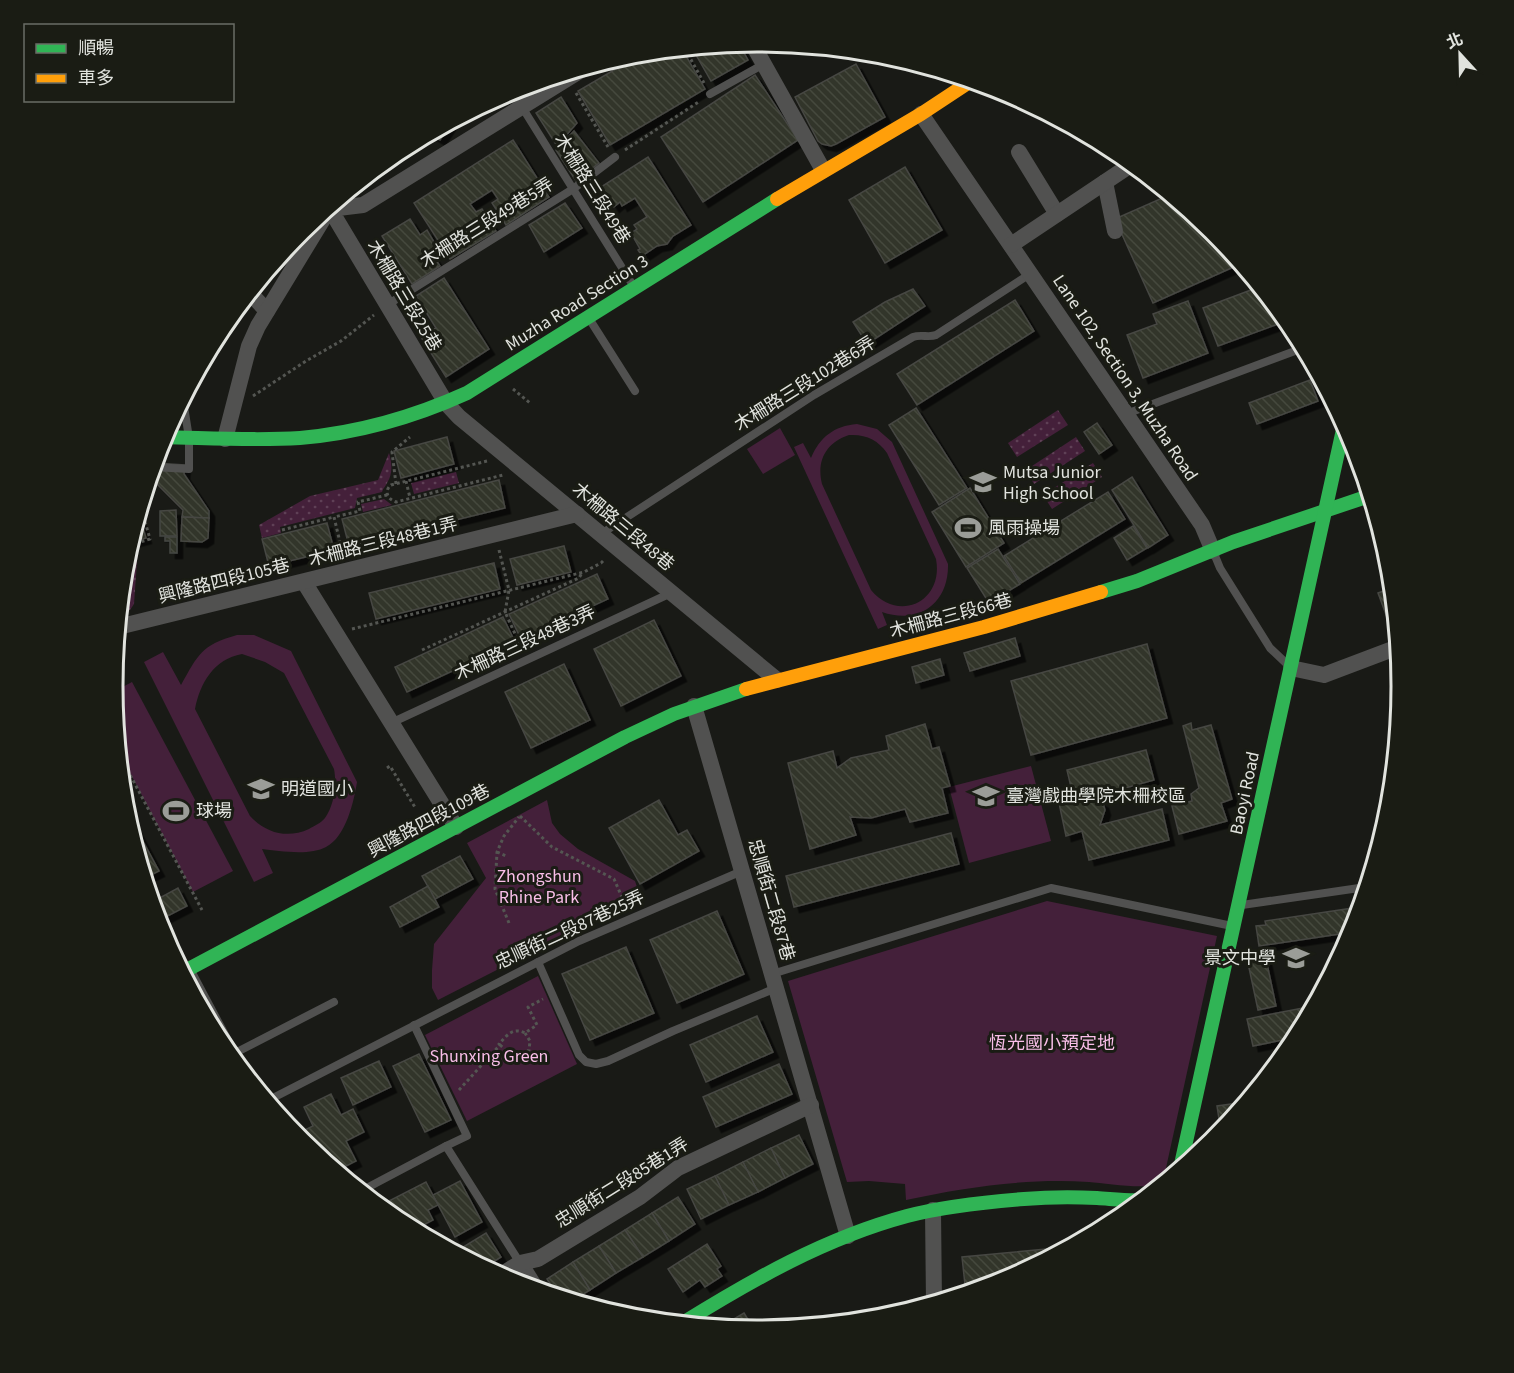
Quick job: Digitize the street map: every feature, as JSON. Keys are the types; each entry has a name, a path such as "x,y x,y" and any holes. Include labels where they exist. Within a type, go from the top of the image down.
{"street":[{"path":"757,52 823,170"},
{"path":"344,206 363,205 558,84"},
{"name":"Muzha Road Section 3","path":"174,437 279,439 350,431 446,403 467,393 823,170 921,114 961,86"},
{"name":"Lane 102, Section 3, Muzha Road","path":"921,114 1202,525 1213,550"},
{"path":"1019,152 1057,214"},
{"path":"1011,246 1124,170"},
{"path":"1105,182 1115,231"},
{"name":"木柵路三段25巷","path":"335,214 446,403"},
{"path":"225,439 249,346 267,311 316,232"},
{"path":"256,299 267,311"},
{"name":"木柵路三段48巷","path":"446,403 459,417 777,680"},
{"name":"Baoyi Road","path":"1183,1156 1341,439"},
{"name":"木柵路三段66巷","path":"694,706 777,680 1059,606 1137,581 1213,550 1362,498"},
{"name":"木柵路三段48巷1弄","path":"456,827 304,582 577,514"},
{"name":"興隆路四段105巷","path":"126,625 304,582"},
{"path":"1291,668 1324,675 1390,650"},
{"name":"興隆路四段109巷","path":"189,968 625,737 694,706"},
{"name":"忠順街二段87巷","path":"694,706 848,1236"},
{"name":"忠順街二段85巷1弄","path":"509,1270 520,1263 538,1259 640,1197 678,1168 811,1105"},
{"path":"691,1317 731,1292 788,1262 848,1236 905,1217 933,1210 1027,1198 1129,1199"},
{"path":"933,1210 934,1295"},
{"path":"520,1263 529,1278"}],"lane":[{"path":"710,94 764,64"},
{"name":"木柵路三段49巷","path":"522,107 634,288"},
{"name":"木柵路三段49巷5弄","path":"387,305 573,189 615,157"},
{"name":"木柵路三段102巷6弄","path":"601,534 814,395 913,337 922,334 936,335 1030,274"},
{"path":"588,317 635,391"},
{"path":"1126,414 1294,351"},
{"path":"162,468 189,469 189,438 185,413"},
{"name":"Lane 102, Section 3, Muzha Road","path":"1213,550 1220,568 1270,648 1291,668"},
{"name":"木柵路三段48巷3弄","path":"391,723 672,592"},
{"name":"忠順街二段87巷25弄","path":"274,1097 538,962 742,871"},
{"path":"538,962 579,1054 586,1062 596,1064 608,1061 774,981 1051,888 1234,926"},
{"path":"1238,905 1358,888"},
{"path":"239,1051 334,1002"},
{"path":"369,1187 467,1136 414,1025"},
{"path":"446,1146 520,1263"}],"path":[{"path":"568,81 615,157 710,94 689,57"},
{"path":"234,408 341,341 387,305"},
{"path":"396,484 392,452 411,436 419,434"},
{"path":"507,456 396,484 388,487 387,495 389,499 396,502 524,470"},
{"path":"406,481 410,498"},
{"path":"282,530 360,511 358,502 387,495"},
{"path":"334,517 347,571"},
{"path":"140,542 150,539 145,522"},
{"path":"495,534 509,590 505,612 527,660"},
{"path":"336,633 584,572 601,564 616,546"},
{"path":"422,650 579,578 584,572"},
{"path":"387,768 390,766 416,809"},
{"path":"128,772 202,910"},
{"path":"509,923 495,888 496,852 504,836 520,816 552,847 614,879 631,919"},
{"path":"496,852 506,856"},
{"path":"525,1033 537,1025 528,1007 546,997"},
{"path":"450,1100 511,1032 521,1031 530,1041 529,1050 517,1059 500,1045"}],"green space":[{"path":"1058,410 1068,425 1017,457 1008,443"},
{"path":"857,424 877,429 892,442 948,564 943,590 929,608 908,615 882,612 887,625 878,629 794,447 803,443 811,458 823,439 835,430","holes":["849,435 871,439 887,453 936,559 937,574 933,587 917,603 906,606 894,605 882,600 871,590 822,484 821,467 825,453 835,442"]},
{"path":"780,428 795,455 763,474 747,449"},
{"path":"1076,437 1085,451 1034,484 1026,470"},
{"path":"389,453 391,472 382,492 357,498 355,508 280,527 281,533 262,538 259,525 310,496 378,480"},
{"path":"1093,463 1102,477 1052,509 1043,495"},
{"path":"456,472 459,483 414,494 411,483"},
{"path":"384,499 392,505 363,512 361,504"},
{"path":"138,552 134,604 127,611"},
{"path":"237,635 254,635 291,651 357,782 348,818 333,842 319,850 312,851 262,849 273,873 254,882 144,662 163,652 181,685 202,653 208,647","holes":["242,654 265,662 284,673 334,769 334,795 325,818 309,829 293,834 277,833 263,827 250,816 195,709 205,681 224,661"]},
{"name":"球場","path":"132,682 233,871 193,892 128,769 123,687"},
{"path":"1031,766 1051,841 969,863 949,787"},
{"name":"Zhongshun Rhine Park","path":"547,800 552,823 560,834 578,849 635,881 641,899 438,1000 432,988 434,944 486,878 467,843"},
{"name":"恆光國小預定地","path":"1047,901 1217,936 1165,1171 1147,1186 1043,1181 951,1191 906,1200 905,1184 847,1182 788,981"},
{"name":"Shunxing Green","path":"538,976 577,1064 467,1121 425,1035"}],"building":[{"path":"744,53 748,60 711,81 697,56"},
{"path":"686,57 705,89 610,145 578,91 616,69"},
{"path":"856,64 885,117 836,144 831,146 822,144 818,141 795,97"},
{"path":"755,75 798,140 703,202 661,137"},
{"path":"561,97 577,123 557,146 536,113"},
{"path":"574,131 599,163 576,181 556,150"},
{"path":"513,140 549,197 506,225 492,203 498,199 492,190 470,204 476,212 482,209 496,231 450,259 414,203"},
{"path":"648,157 691,225 673,236 667,244 657,246 642,256 631,233 637,229 634,225 647,217 635,198 622,206 620,202 614,207 601,187"},
{"path":"905,167 942,230 885,263 849,200"},
{"path":"1161,199 1233,267 1153,303 1115,219"},
{"path":"565,203 582,228 544,252 529,225"},
{"path":"410,219 420,235 427,230 437,247 430,251 440,266 412,284 382,236"},
{"path":"444,278 489,349 446,377 421,337 436,328 416,296"},
{"path":"913,289 925,306 867,344 853,322 885,302"},
{"path":"1251,290 1277,324 1218,346 1203,308"},
{"path":"1015,300 1034,331 917,405 897,374"},
{"path":"1188,301 1208,353 1143,378 1127,335 1157,324 1153,314"},
{"path":"1310,380 1318,401 1257,424 1249,403"},
{"path":"916,408 967,488 939,505 889,425"},
{"path":"1097,423 1112,445 1099,454 1084,432"},
{"path":"447,437 454,464 401,478 394,451"},
{"path":"164,464 185,465 184,474 209,511 209,518 182,517 183,510 157,484"},
{"path":"1132,477 1168,535 1148,548 1112,490"},
{"path":"499,480 505,508 349,546 342,519"},
{"name":"風雨操場","path":"970,488 1004,543 966,567 932,512"},
{"path":"1108,492 1125,519 1021,583 1004,556"},
{"path":"176,510 177,536 160,536 160,511"},
{"path":"182,517 209,518 208,538 202,542 181,541"},
{"path":"327,523 334,550 269,566 262,539"},
{"path":"1133,526 1147,548 1127,560 1114,538"},
{"path":"143,529 146,538 141,539"},
{"path":"165,537 177,537 177,553 170,553 170,541 165,541"},
{"path":"564,546 571,572 517,585 510,559"},
{"path":"998,549 1020,584 989,603 967,568"},
{"path":"494,563 500,589 376,619 369,593"},
{"path":"597,574 608,599 521,639 509,614"},
{"path":"1384,591 1387,619 1378,593"},
{"path":"503,617 515,642 407,692 395,667"},
{"path":"654,620 681,676 621,706 594,649"},
{"path":"1015,638 1020,656 970,671 964,653"},
{"path":"1147,644 1167,718 1031,755 1011,681"},
{"path":"940,659 944,675 916,683 912,667"},
{"path":"564,664 590,720 531,748 505,692"},
{"path":"1191,723 1192,730 1211,725 1232,799 1221,803 1227,821 1179,834 1172,806 1192,801 1191,794 1199,788 1183,726"},
{"path":"925,724 932,749 939,747 950,786 942,788 948,813 910,822 905,809 871,818 850,817 856,835 810,849 788,763 833,751 837,768 851,758 889,750 886,736"},
{"path":"1146,750 1154,780 1093,797 1103,803 1105,810 1100,825 1162,809 1169,840 1089,860 1082,831 1066,836 1059,803 1074,800 1067,770"},
{"path":"659,800 678,835 687,830 699,851 640,884 609,828"},
{"path":"951,833 959,864 794,907 786,876"},
{"path":"142,840 159,871 152,874"},
{"path":"460,856 473,879 435,899 422,876"},
{"path":"428,886 439,907 400,927 390,907"},
{"path":"178,888 187,906 167,917 160,898"},
{"path":"1350,908 1341,934 1259,946 1256,926 1266,925 1265,921"},
{"path":"717,911 744,974 677,1003 650,940"},
{"path":"626,947 654,1013 590,1040 562,974"},
{"path":"1266,959 1276,1006 1258,1010 1248,963"},
{"path":"1304,1008 1283,1040 1253,1046 1247,1019"},
{"path":"757,1016 773,1052 706,1082 690,1045"},
{"path":"419,1054 451,1120 425,1132 393,1066"},
{"path":"379,1061 391,1087 353,1105 341,1078"},
{"path":"779,1064 792,1094 716,1127 703,1097"},
{"path":"331,1094 341,1115 353,1109 364,1132 346,1141 356,1161 344,1167 304,1130 313,1126 304,1107"},
{"path":"1235,1103 1219,1120 1217,1106"},
{"path":"799,1135 813,1164 785,1178 771,1148"},
{"path":"771,1148 785,1178 758,1192 743,1162"},
{"path":"743,1162 758,1192 729,1205 715,1176"},
{"path":"715,1176 729,1205 701,1219 687,1189"},
{"path":"460,1181 482,1222 455,1237 433,1195"},
{"path":"426,1182 438,1205 428,1210 433,1220 423,1225 388,1201"},
{"path":"678,1197 695,1224 669,1241 652,1213"},
{"path":"652,1213 669,1241 643,1257 625,1230"},
{"path":"625,1230 643,1257 616,1273 599,1246"},
{"path":"486,1233 501,1257 493,1262 462,1248"},
{"path":"707,1244 721,1266 717,1269 722,1276 705,1287 700,1280 683,1292 668,1269"},
{"path":"599,1246 616,1273 590,1290 573,1262"},
{"path":"1049,1249 965,1285 962,1257"},
{"path":"573,1262 590,1290 581,1295 552,1287 547,1279"},
{"path":"744,1313 748,1320 733,1319"}],"traffic: fast":[{"path":"174,437 266,439 322,436 385,423 447,402 467,393 777,199"},
{"path":"1183,1156 1341,439"},
{"path":"1101,592 1137,581 1233,542 1362,498"},
{"path":"189,969 625,737 674,714 746,689"},
{"path":"693,1317 762,1276 818,1248 907,1216 965,1205 1033,1198 1079,1197 1128,1200"}],"traffic: slow":[{"path":"777,199 921,114 963,87"},
{"path":"746,689 984,627 1101,592"}],"place":[{"name":"Mutsa Junior High School","path":"983,482"},
{"name":"風雨操場","path":"968,528"},
{"name":"明道國小","path":"261,789"},
{"name":"臺灣戲曲學院木柵校區","path":"986,796"},
{"name":"球場","path":"176,811"},
{"name":"景文中學","path":"1296,958"}]}
